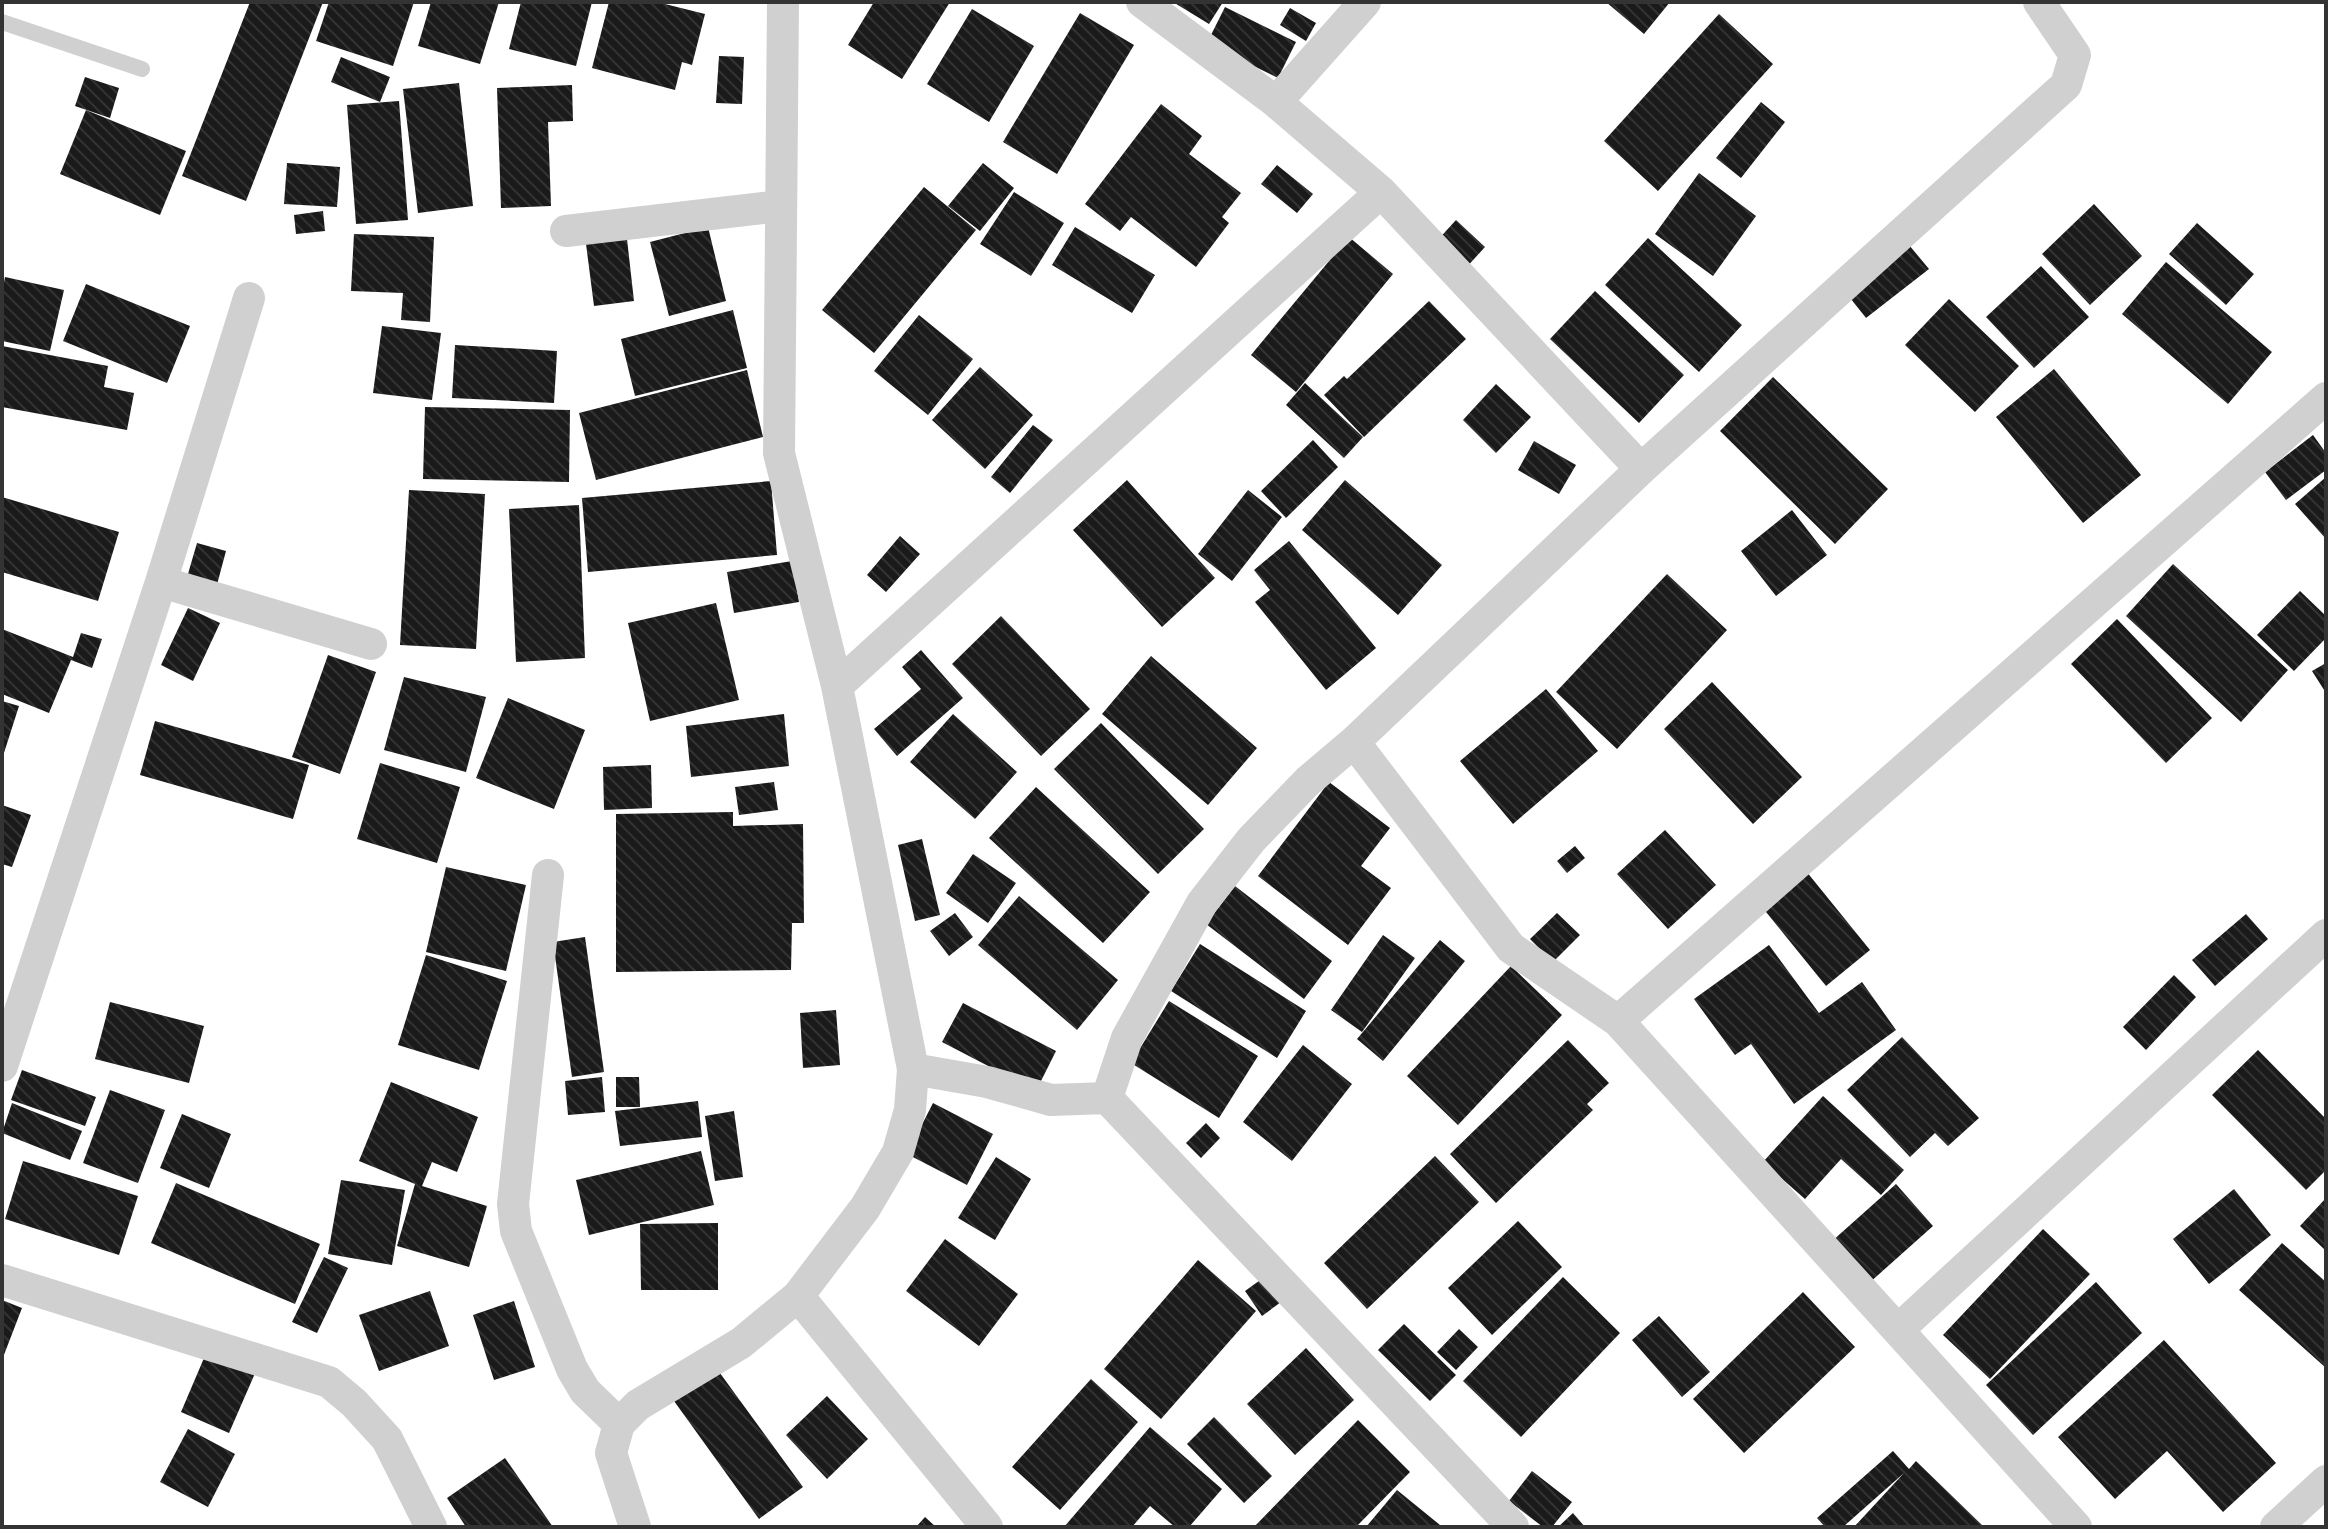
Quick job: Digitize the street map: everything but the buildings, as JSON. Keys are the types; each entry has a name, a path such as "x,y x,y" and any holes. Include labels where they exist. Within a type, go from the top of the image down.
{"street":[{"path":"635,1527 611,1453 619,1424 638,1405 741,1343 798,1296 865,1208 898,1152 910,1110 913,1069 837,686 779,453 783,2"},
{"path":"1142,2 1276,102 1381,192 1641,469"},
{"path":"1276,102 1365,2"},
{"path":"1107,1098 1127,1038 1202,903 1251,840 1308,781 1354,742 1641,469 2066,85 2075,55 2039,2"},
{"path":"837,686 1381,192"},
{"path":"566,231 781,206"},
{"path":"2,1066 161,582 249,298"},
{"path":"1618,1021 2326,398"},
{"path":"161,582 371,644"},
{"path":"1354,742 1511,948 1618,1021 2076,1527"},
{"path":"548,875 513,1204 516,1231 572,1369 585,1391 619,1424"},
{"path":"1899,1329 2326,935"},
{"path":"913,1069 987,1082 1051,1100 1107,1098 1513,1527"},
{"path":"2,1280 329,1382 354,1403 387,1439 431,1527"},
{"path":"798,1296 987,1527"},
{"path":"2276,1527 2326,1481"}],"lane":[{"path":"2,22 142,69"}]}
